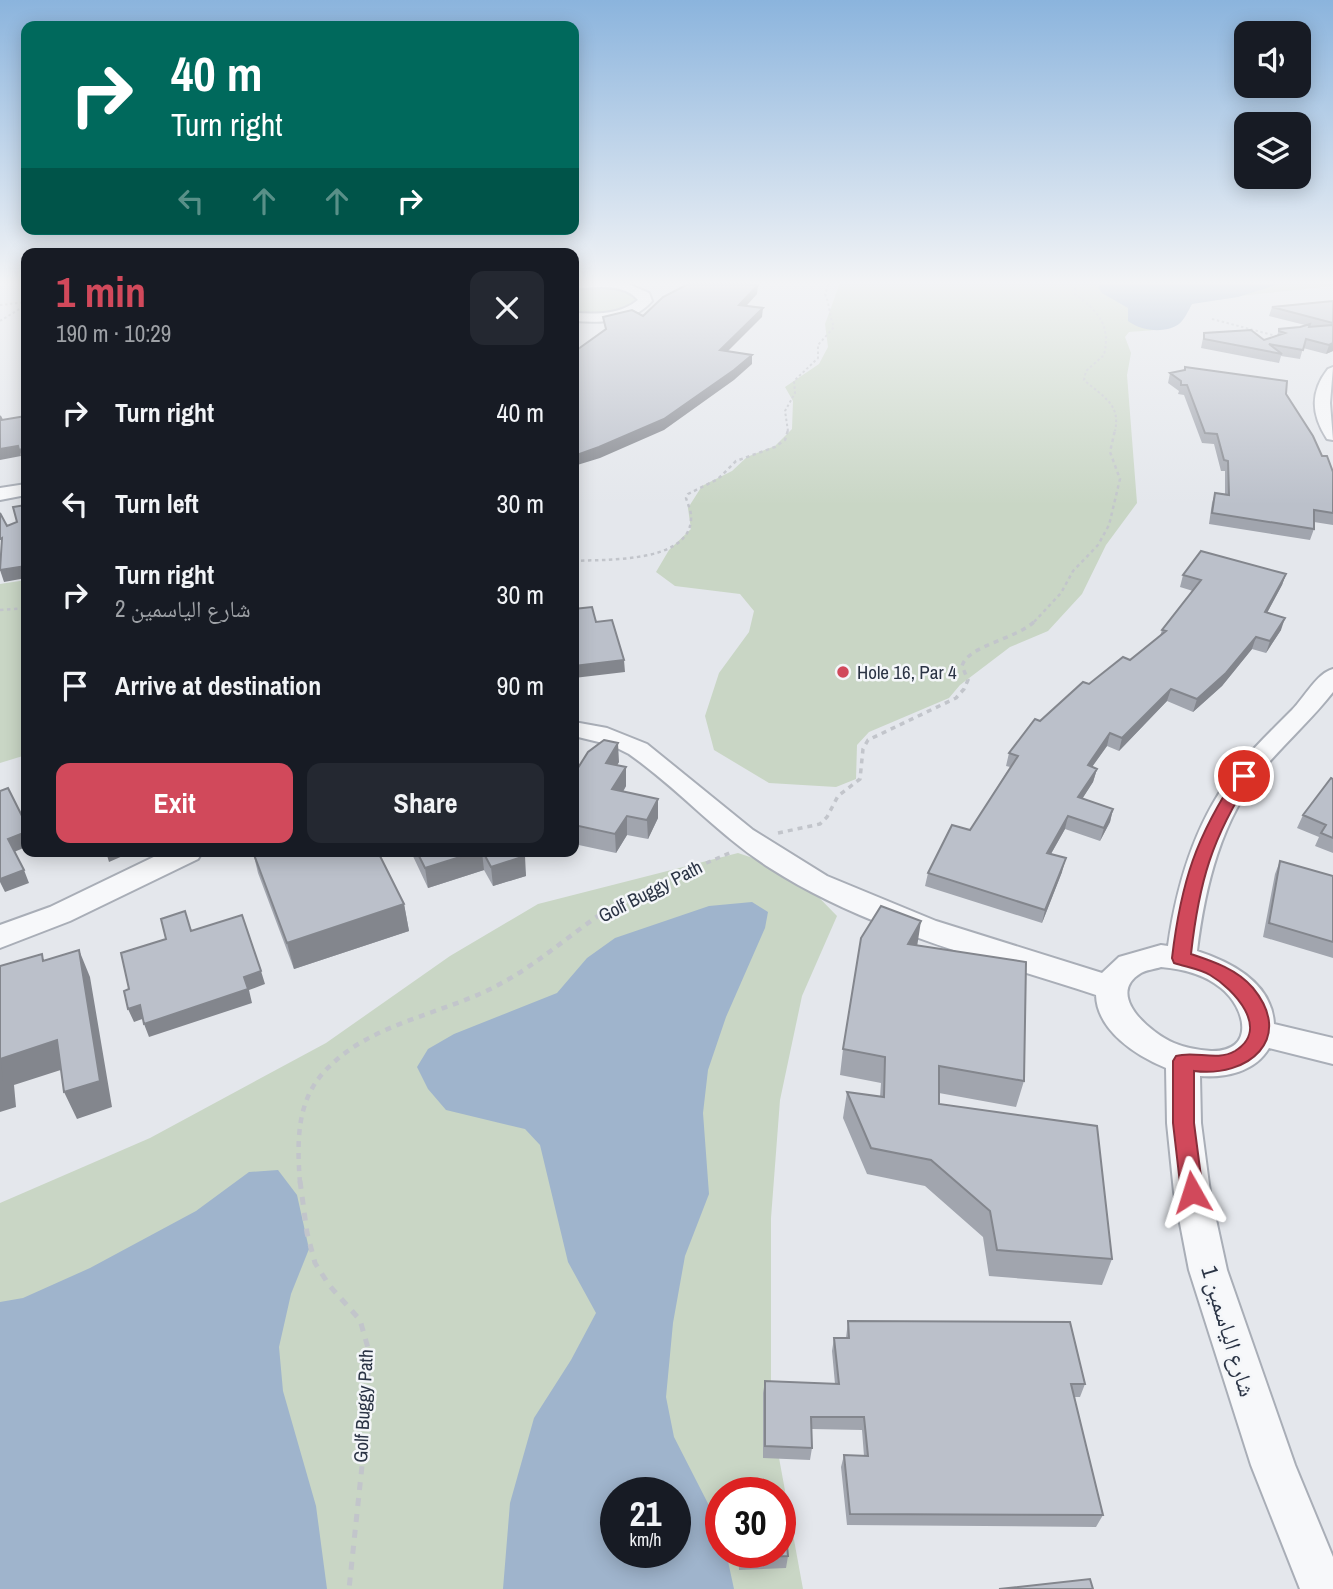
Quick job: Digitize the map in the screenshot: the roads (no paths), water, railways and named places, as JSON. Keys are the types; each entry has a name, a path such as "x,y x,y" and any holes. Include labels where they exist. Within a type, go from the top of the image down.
{"street":[{"path":"1333,372 1326,380 1321,395 1322,411 1333,435"},
{"path":"0,494 21,491"},
{"path":"1181,958 1188,903 1201,855 1220,813 1244,776 1303,715 1333,676"},
{"path":"579,729 632,743 663,765 718,817 752,843 816,882 862,904 1112,988"},
{"path":"0,937 60,914 178,857"},
{"path":"1161,956 1181,958 1217,970 1245,992 1260,1020 1260,1033 1254,1046 1242,1056 1226,1063 1184,1061 1144,1044 1129,1031 1115,1009 1112,988 1117,975 1128,965 1161,956"},
{"path":"1260,1033 1333,1051"},
{"name":"شارع الياسمين 1","path":"1184,1061 1184,1123 1192,1192 1208,1270 1273,1465 1323,1589"}],"water":[{"path":"752,902 768,912 765,928 726,1017 708,1070 703,1113 709,1194 685,1256 673,1323 666,1397 674,1437 705,1498 705,1568 729,1568 734,1589 503,1589 510,1503 534,1418 571,1360 596,1313 568,1262 540,1145 525,1129 446,1110 428,1089 417,1067 428,1049 454,1034 557,993 587,958 615,938 709,906"},
{"path":"278,1170 297,1195 309,1249 291,1294 279,1347 283,1391 316,1506 327,1589 0,1589 0,1302 23,1298 90,1268 196,1211 249,1172"}],"place":[{"name":"Hole 16, Par 4","path":"843,672"}]}
